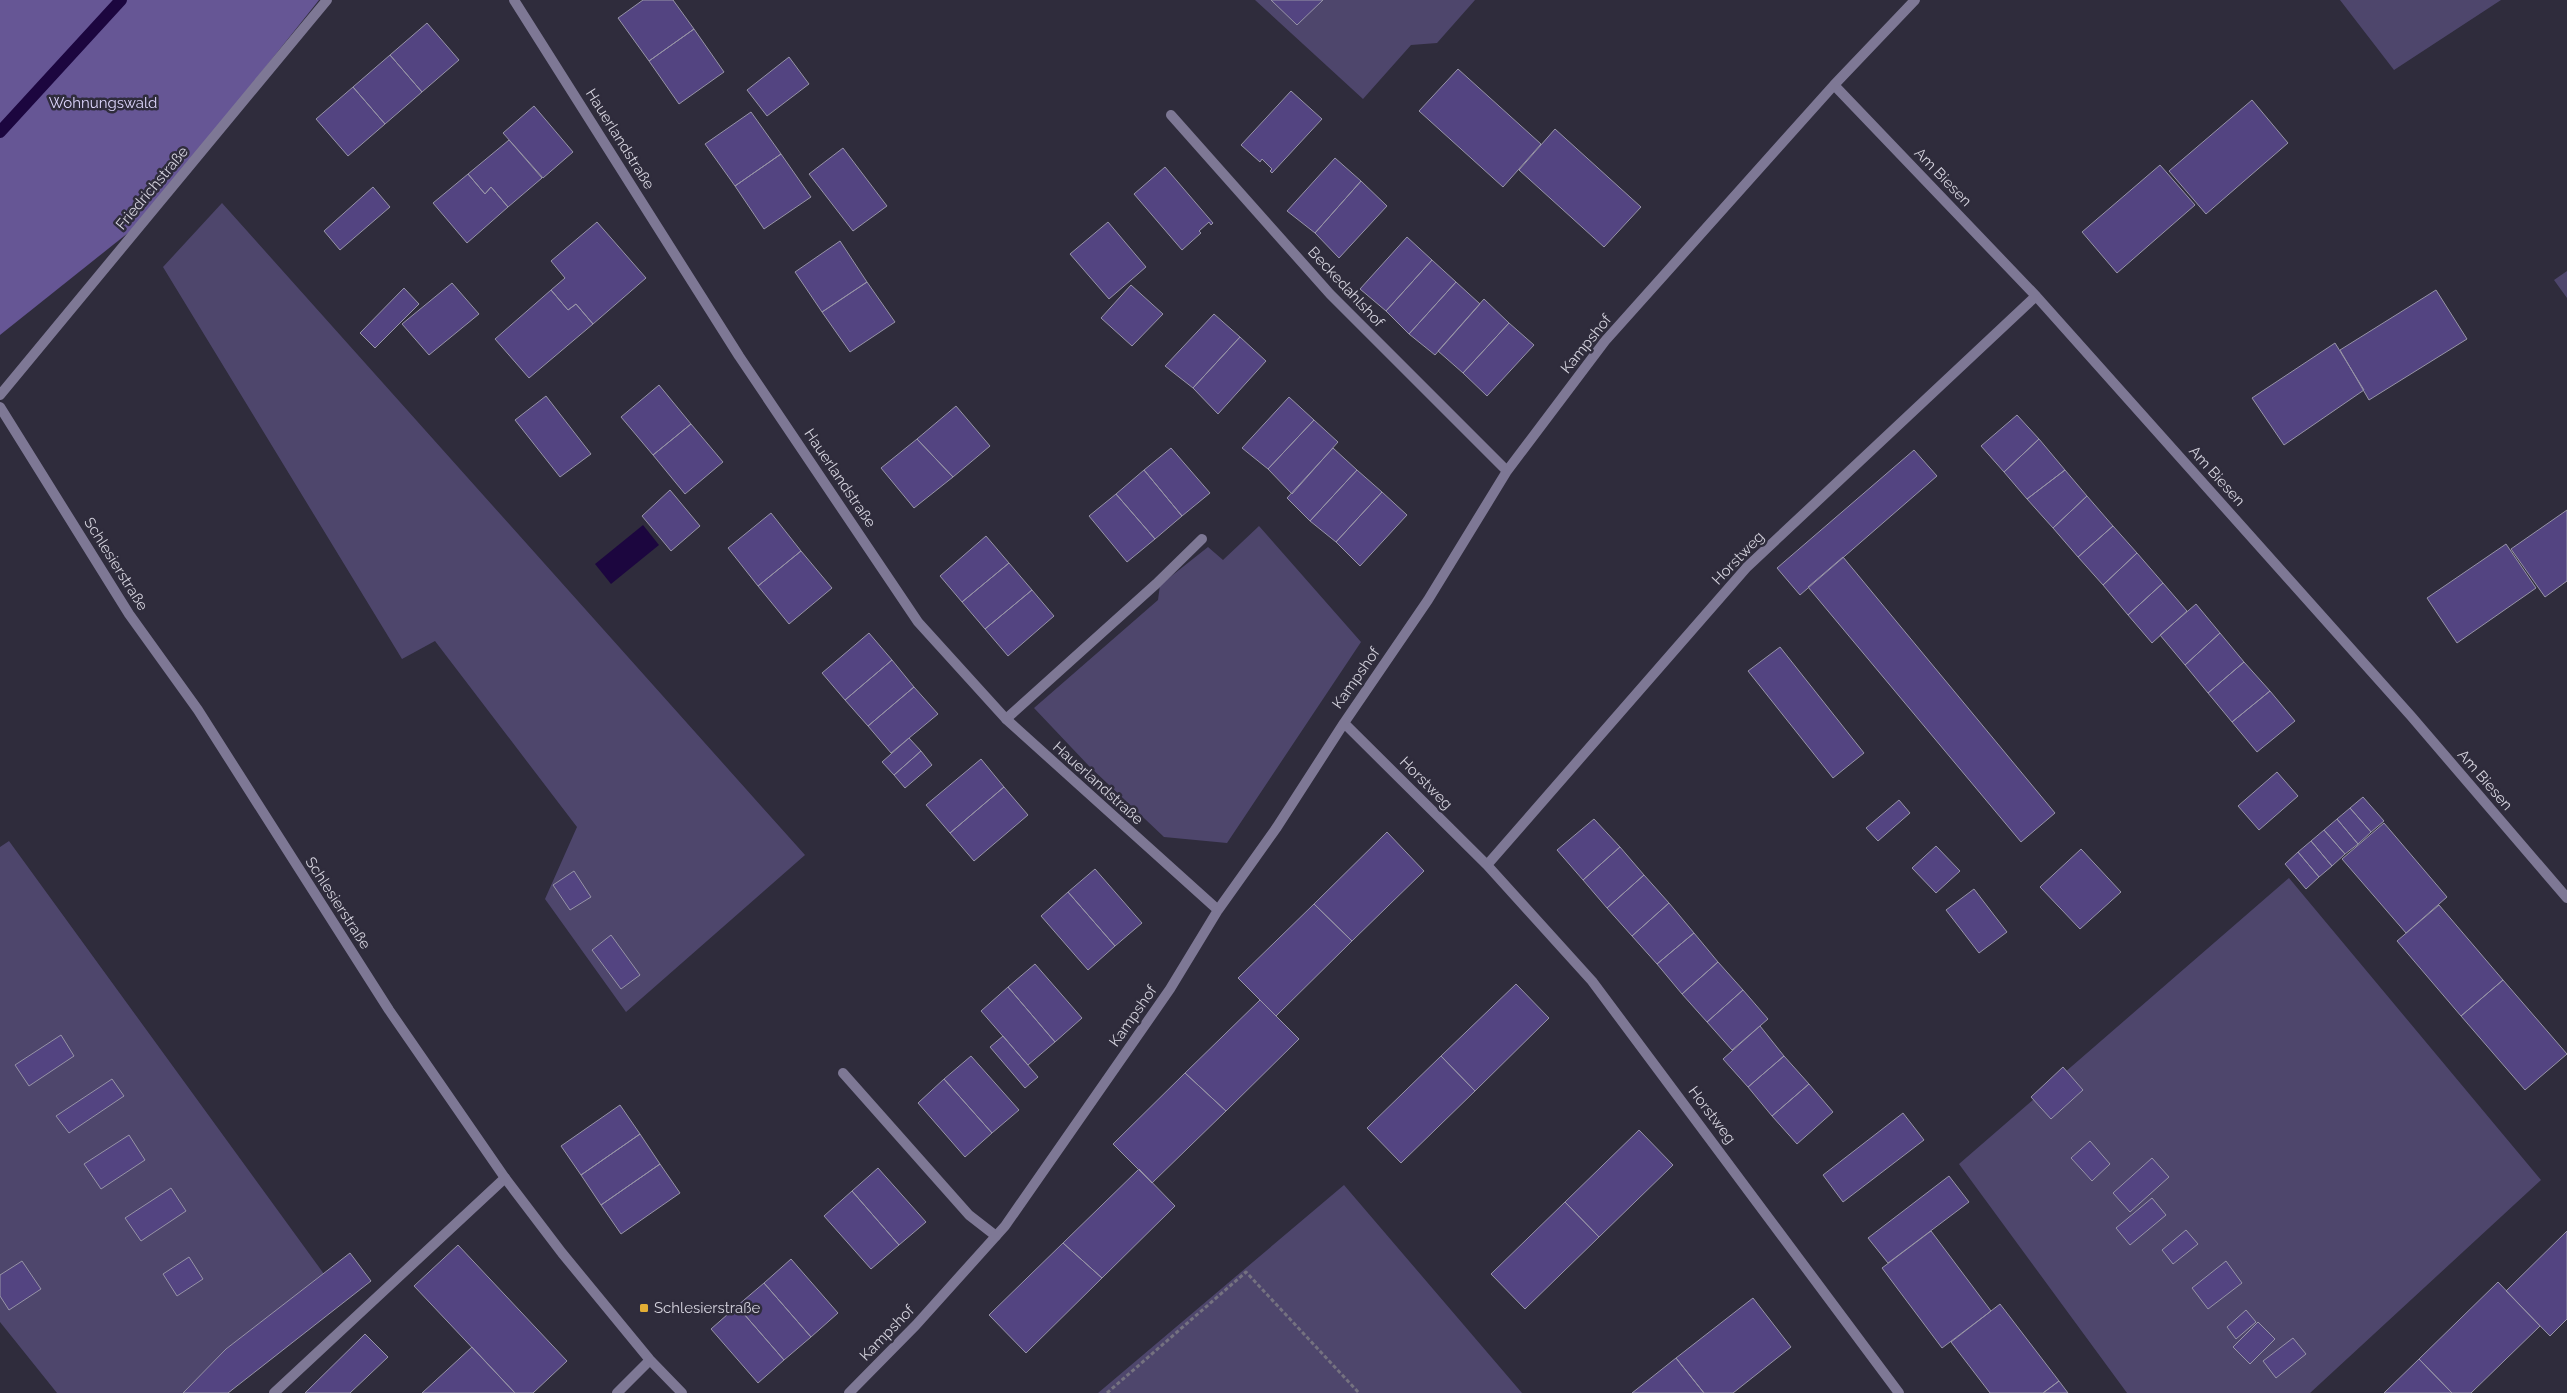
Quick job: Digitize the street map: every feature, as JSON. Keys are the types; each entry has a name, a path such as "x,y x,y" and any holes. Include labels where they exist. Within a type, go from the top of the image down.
{"street":[{"name":"Friedrichstraße","path":"0,395 326,0"},
{"name":"Hauerlandstraße","path":"514,0 740,356 918,622 1006,718 1218,910"},
{"name":"Kampshof","path":"849,1393 916,1325 996,1236 1170,990 1218,910 1276,828 1344,723 1428,600 1507,471 1605,341 1834,85 1915,0"},
{"name":"Am Biesen","path":"1834,85 2036,296 2411,716 2567,898"},
{"name":"Beckedahlshof","path":"1171,115 1330,294 1507,471"},
{"name":"Horstweg","path":"1487,865 1747,567 2036,296"},
{"name":"Schlesierstraße","path":"0,408 129,614 198,710 389,1010 505,1178 562,1253 650,1360 682,1393"},
{"path":"1006,718 1156,584 1202,539"},
{"name":"Horstweg","path":"1344,723 1487,865 1592,981 1900,1393"},
{"path":"843,1073 970,1215 996,1236"},
{"path":"274,1393 505,1178"},
{"path":"616,1393 650,1360"}],"path":[{"path":"1107,1393 1246,1272 1359,1393"}],"shaded area":[{"path":"1255,0 1475,0 1437,43 1411,45 1363,99"},
{"path":"2340,0 2501,0 2394,70"},
{"path":"222,203 805,855 626,1012 545,899 577,827 435,641 402,659 163,267"},
{"path":"2567,271 2567,298 2554,280"},
{"path":"643,525 659,545 611,584 595,564"},
{"path":"1259,526 1361,642 1227,843 1164,837 1089,766 1034,708 1158,600 1160,585 1208,547 1223,560"},
{"path":"9,841 324,1274 226,1349 183,1393 57,1393 0,1322 0,847"},
{"path":"2289,878 2541,1180 2310,1393 2127,1393 1959,1164"},
{"path":"1344,1185 1522,1393 1098,1393"}],"green space":[{"name":"Wohnungswald","path":"0,0 319,0 143,221 0,335"}],"building":[{"path":"643,0 673,0 694,29 649,61 618,18"},
{"path":"1271,0 1323,0 1297,25"},
{"path":"427,23 459,60 422,92 390,55"},
{"path":"694,29 724,72 679,104 649,61"},
{"path":"390,55 422,92 385,124 353,87"},
{"path":"789,57 809,84 767,116 747,90"},
{"path":"1458,69 1541,144 1503,187 1419,111"},
{"path":"353,87 385,124 348,156 316,119"},
{"path":"1291,91 1322,119 1272,173 1270,171 1272,169 1262,159 1260,162 1241,145"},
{"path":"2252,100 2288,143 2206,214 2169,171"},
{"path":"534,106 573,152 543,178 503,133"},
{"path":"751,112 781,154 735,186 705,144"},
{"path":"1555,129 1641,207 1604,247 1519,170"},
{"path":"509,140 542,178 508,207 491,187 485,194 468,174"},
{"path":"843,148 887,206 853,231 809,174"},
{"path":"781,154 811,197 764,229 735,186"},
{"path":"1335,158 1361,181 1315,233 1287,211"},
{"path":"2160,165 2195,205 2117,273 2082,232"},
{"path":"1165,167 1213,223 1211,225 1209,222 1199,231 1201,233 1182,250 1134,194"},
{"path":"468,174 485,194 491,187 508,207 467,243 433,203"},
{"path":"1361,181 1387,206 1339,258 1315,233"},
{"path":"373,187 390,207 340,250 324,231"},
{"path":"597,222 646,278 593,324 576,304 568,310 551,290 565,278 551,261"},
{"path":"1108,222 1146,267 1109,299 1070,254"},
{"path":"1407,237 1432,260 1386,311 1360,289"},
{"path":"840,241 867,282 822,312 795,272"},
{"path":"1432,260 1456,282 1409,334 1386,311"},
{"path":"867,282 895,322 850,352 822,312"},
{"path":"1456,282 1480,304 1435,355 1409,334"},
{"path":"452,283 479,314 429,355 402,324"},
{"path":"1131,285 1163,314 1132,346 1101,318"},
{"path":"404,288 419,304 375,348 360,333"},
{"path":"551,290 568,310 576,304 593,324 529,378 495,339"},
{"path":"2436,290 2467,339 2369,400 2340,350"},
{"path":"1484,299 1509,323 1463,373 1438,351"},
{"path":"1214,314 1240,337 1193,388 1165,366"},
{"path":"1509,323 1534,345 1487,396 1463,373"},
{"path":"1240,337 1266,361 1218,414 1193,388"},
{"path":"2335,343 2364,390 2284,445 2252,398"},
{"path":"659,385 691,424 653,455 621,417"},
{"path":"546,396 591,454 560,477 515,420"},
{"path":"1289,397 1314,420 1268,469 1242,448"},
{"path":"956,406 990,446 953,477 917,439"},
{"path":"2017,415 2039,439 2004,472 1981,446"},
{"path":"1314,420 1338,442 1292,494 1268,469"},
{"path":"691,424 723,462 685,494 653,455"},
{"path":"917,439 953,477 914,508 881,468"},
{"path":"2039,439 2065,470 2027,499 2004,472"},
{"path":"1171,448 1210,493 1182,516 1144,470"},
{"path":"1333,448 1357,470 1310,521 1287,498"},
{"path":"1914,450 1937,476 1800,595 1777,568"},
{"path":"1144,470 1182,516 1155,539 1116,494"},
{"path":"1357,470 1382,492 1336,542 1310,521"},
{"path":"2065,470 2087,496 2053,528 2027,499"},
{"path":"670,490 700,526 671,551 642,516"},
{"path":"1382,492 1407,515 1360,566 1336,542"},
{"path":"1116,494 1155,539 1127,562 1089,516"},
{"path":"2087,496 2113,526 2078,557 2053,528"},
{"path":"2567,510 2567,581 2545,597 2511,549"},
{"path":"771,513 801,551 758,586 728,548"},
{"path":"2113,526 2137,553 2103,585 2078,557"},
{"path":"986,536 1009,563 962,602 940,576"},
{"path":"2506,544 2536,588 2457,643 2427,598"},
{"path":"801,551 832,588 789,624 758,586"},
{"path":"2137,553 2163,583 2128,615 2103,585"},
{"path":"1843,557 2055,813 2021,842 1808,587"},
{"path":"1009,563 1032,590 985,629 962,602"},
{"path":"2163,583 2187,611 2152,643 2128,615"},
{"path":"1032,590 1054,616 1008,656 985,629"},
{"path":"2196,604 2220,633 2185,665 2160,635"},
{"path":"869,633 892,660 845,700 822,673"},
{"path":"2220,633 2244,662 2208,693 2185,665"},
{"path":"1780,647 1864,753 1833,778 1748,671"},
{"path":"892,660 914,687 868,726 845,700"},
{"path":"2244,662 2270,691 2232,722 2208,693"},
{"path":"914,687 938,714 891,753 868,726"},
{"path":"2270,691 2295,721 2257,752 2232,722"},
{"path":"909,738 921,751 894,775 882,762"},
{"path":"921,751 932,765 905,788 894,775"},
{"path":"981,759 1004,787 950,833 926,805"},
{"path":"2277,772 2298,796 2259,830 2238,806"},
{"path":"1004,787 1028,815 974,861 950,833"},
{"path":"2363,797 2384,821 2371,832 2350,808"},
{"path":"1899,800 1910,813 1878,841 1866,828"},
{"path":"2350,808 2371,832 2358,844 2337,819"},
{"path":"1594,819 1620,847 1583,880 1557,850"},
{"path":"2337,819 2358,844 2345,854 2324,830"},
{"path":"2384,823 2447,897 2406,933 2342,859"},
{"path":"2324,830 2345,854 2332,866 2311,841"},
{"path":"1387,832 1424,871 1352,941 1314,904"},
{"path":"2311,841 2332,866 2319,877 2298,852"},
{"path":"1936,846 1960,871 1936,893 1912,868"},
{"path":"1620,847 1644,875 1607,908 1583,880"},
{"path":"2081,849 2121,892 2080,929 2040,887"},
{"path":"2298,852 2319,877 2306,889 2285,864"},
{"path":"1095,869 1142,923 1115,946 1068,892"},
{"path":"574,871 591,897 570,910 553,885"},
{"path":"1644,875 1669,903 1632,936 1607,908"},
{"path":"1974,889 2007,932 1979,953 1946,910"},
{"path":"1068,892 1115,946 1088,970 1041,916"},
{"path":"1669,903 1694,933 1657,964 1632,936"},
{"path":"1314,904 1352,941 1276,1016 1238,978"},
{"path":"2439,905 2503,980 2461,1016 2397,941"},
{"path":"1694,933 1718,962 1682,994 1657,964"},
{"path":"611,935 640,975 621,989 592,950"},
{"path":"1718,962 1743,990 1707,1022 1682,994"},
{"path":"1035,964 1082,1018 1055,1042 1008,987"},
{"path":"2503,980 2567,1054 2525,1090 2461,1016"},
{"path":"1516,984 1549,1018 1475,1091 1441,1056"},
{"path":"1008,987 1055,1042 1028,1065 981,1011"},
{"path":"1743,990 1768,1019 1732,1050 1707,1022"},
{"path":"1260,1000 1299,1039 1226,1111 1185,1073"},
{"path":"1760,1026 1784,1056 1748,1087 1723,1059"},
{"path":"61,1035 74,1056 29,1086 15,1065"},
{"path":"1003,1036 1038,1077 1025,1088 990,1047"},
{"path":"971,1056 1019,1110 992,1133 944,1079"},
{"path":"1441,1056 1475,1091 1401,1163 1367,1128"},
{"path":"1784,1056 1809,1084 1772,1116 1748,1087"},
{"path":"2063,1067 2083,1090 2051,1119 2031,1097"},
{"path":"1185,1073 1226,1111 1152,1183 1113,1144"},
{"path":"112,1079 124,1096 69,1133 56,1116"},
{"path":"944,1079 992,1133 965,1157 918,1103"},
{"path":"1809,1084 1833,1112 1797,1144 1772,1116"},
{"path":"620,1105 640,1134 581,1175 561,1146"},
{"path":"1903,1113 1924,1140 1843,1202 1823,1175"},
{"path":"1639,1130 1673,1165 1599,1237 1565,1202"},
{"path":"640,1134 660,1164 601,1205 581,1175"},
{"path":"129,1135 145,1160 101,1189 84,1164"},
{"path":"2090,1141 2110,1164 2092,1181 2071,1158"},
{"path":"2152,1158 2169,1177 2130,1212 2113,1193"},
{"path":"660,1164 680,1193 621,1234 601,1205"},
{"path":"878,1168 926,1222 899,1245 852,1191"},
{"path":"1139,1169 1175,1206 1102,1278 1063,1243"},
{"path":"1949,1176 1969,1202 1888,1263 1868,1238"},
{"path":"171,1188 186,1211 141,1241 125,1218"},
{"path":"852,1191 899,1245 871,1269 824,1216"},
{"path":"2152,1198 2166,1215 2130,1245 2116,1228"},
{"path":"1565,1202 1599,1237 1525,1309 1491,1274"},
{"path":"2186,1230 2198,1244 2173,1264 2162,1250"},
{"path":"1931,1231 1991,1311 1942,1348 1882,1268"},
{"path":"2567,1231 2567,1319 2550,1336 2506,1291"},
{"path":"1063,1243 1102,1278 1026,1353 989,1315"},
{"path":"458,1245 567,1361 533,1393 515,1393 414,1286"},
{"path":"350,1253 371,1281 228,1393 183,1393 226,1349"},
{"path":"189,1257 203,1279 177,1296 163,1274"},
{"path":"791,1259 838,1313 811,1337 764,1283"},
{"path":"22,1261 41,1289 9,1310 0,1296 0,1275"},
{"path":"2226,1261 2242,1283 2208,1309 2192,1288"},
{"path":"2498,1282 2540,1326 2471,1393 2452,1393 2419,1359"},
{"path":"764,1283 811,1337 784,1360 737,1306"},
{"path":"1753,1298 1791,1347 1733,1393 1704,1393 1676,1358"},
{"path":"2000,1304 2059,1381 2043,1393 1990,1393 1951,1342"},
{"path":"737,1306 784,1360 758,1383 711,1329"},
{"path":"2246,1310 2256,1322 2236,1339 2227,1327"},
{"path":"2258,1322 2275,1339 2250,1364 2233,1347"},
{"path":"365,1334 388,1357 350,1393 305,1393"},
{"path":"2293,1338 2306,1354 2276,1378 2263,1361"},
{"path":"472,1347 515,1393 422,1393"},
{"path":"1676,1358 1704,1393 1632,1393"},
{"path":"2419,1359 2452,1393 2384,1393"},
{"path":"2059,1381 2068,1393 2043,1393"}],"waterway":[{"path":"0,132 121,0"}],"place":[{"name":"Schlesierstraße","path":"644,1308"}]}
